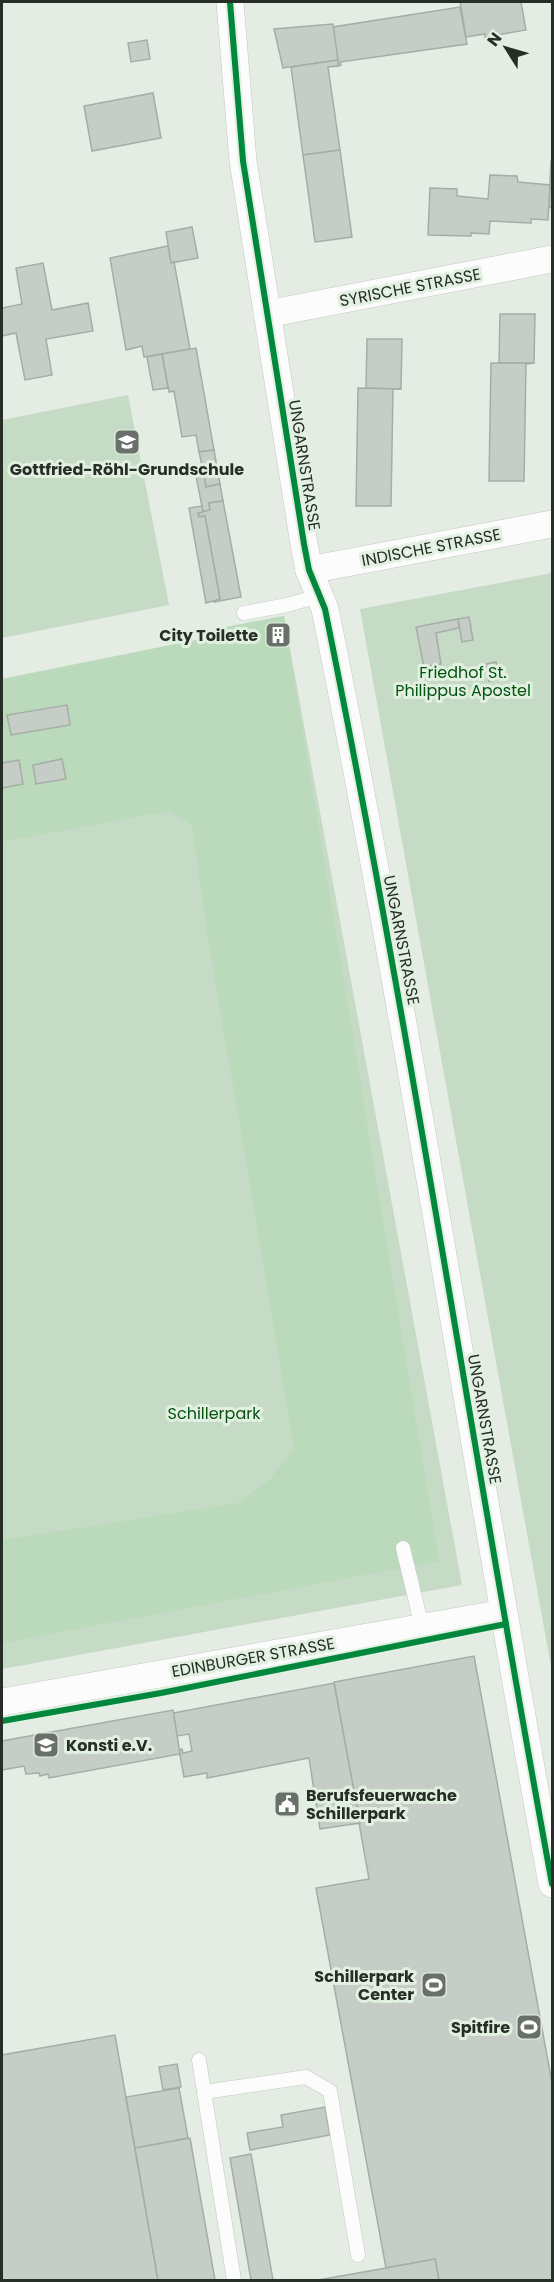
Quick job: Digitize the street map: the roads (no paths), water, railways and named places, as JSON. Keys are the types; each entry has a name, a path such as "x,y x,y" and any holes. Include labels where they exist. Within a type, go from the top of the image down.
{"street":[{"name":"UNGARNSTRASSE","path":"230,2 243,161 309,570 325,609 412,1069 552,1884"},
{"name":"SYRISCHE STRASSE","path":"267,314 552,260"},
{"name":"INDISCHE STRASSE","path":"309,570 552,524"},
{"name":"EDINBURGER STRASSE","path":"2,1702 504,1613"}],"lane":[{"path":"244,613 287,605 318,596"},
{"path":"404,1548 422,1627"},
{"path":"199,2060 234,2280"},
{"path":"204,2092 306,2077 330,2091 358,2255"}],"place":[{"name":"Gottfried-Röhl-Grundschule","path":"127,442"},
{"name":"City Toilette","path":"278,635"},
{"name":"Konsti e.V.","path":"46,1745"},
{"name":"Berufsfeuerwache Schillerpark","path":"287,1804"},
{"name":"Schillerpark Center","path":"434,1985"},
{"name":"Spitfire","path":"529,2027"}],"park label":[{"name":"Friedhof St. Philippus Apostel","path":"463,681"},
{"name":"Schillerpark","path":"214,1413"}]}
